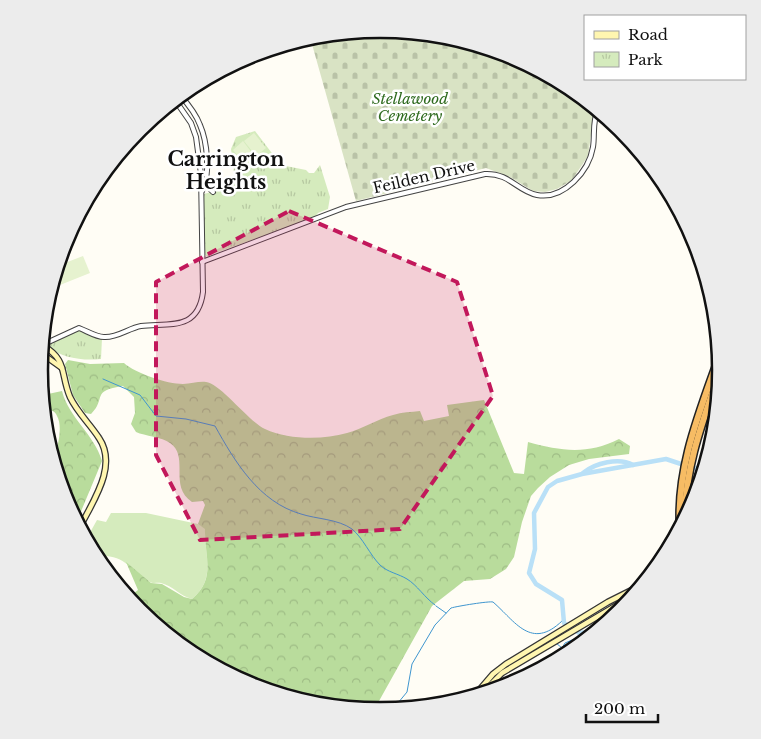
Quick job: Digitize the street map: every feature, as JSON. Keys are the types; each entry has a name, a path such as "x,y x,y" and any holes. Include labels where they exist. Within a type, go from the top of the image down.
{"highway":[{"path":"681,509 683,488 694,438 712,380"},
{"path":"694,438 712,391"},
{"path":"683,488 684,502"}],"main road":[{"path":"49,350 59,358 70,396 102,442 107,456 104,477 84,518"},
{"path":"49,358 62,368"},
{"path":"485,685 501,668 564,628 623,595"},
{"path":"492,682 498,675 609,610"}],"street":[{"path":"79,328 107,337 138,327 173,326 184,322 196,312 202,301 199,159 193,127 179,106 185,101 201,126 210,188 213,192"},
{"name":"Feilden Drive","path":"202,262 346,207 479,176 502,176 532,193 554,194 568,188 589,161 593,148 595,116"},
{"path":"199,159 206,158"},
{"path":"201,193 208,174"},
{"path":"50,342 86,326 86,331"}],"highlighted area":[{"path":"289,211 457,282 493,396 400,529 200,540 156,455 156,282"}],"green space":[{"name":"Stellawood Cemetery","path":"359,38 402,38 424,40 466,49 487,55 527,72 565,93 594,115 588,156 572,180 557,189 545,192 533,191 510,177 486,168 356,201 312,45"},
{"path":"255,131 281,165 314,173 320,165 330,197 328,209 318,213 314,218 207,256 204,254 204,194 211,192 210,182 235,180 231,149 236,137"},
{"path":"254,133 266,148 256,156 244,141"},
{"path":"243,141 255,157 245,165 233,150"},
{"path":"83,256 90,273 60,285 66,262"},
{"path":"78,330 102,338 101,359 65,356 49,347 49,343"},
{"path":"68,360 90,364 124,363 143,374 160,380 183,384 206,382 219,389 258,425 265,429 274,433 306,438 338,435 396,414 407,412 420,411 424,421 449,416 447,405 484,400 514,473 524,474 528,442 552,448 574,450 596,447 619,439 630,446 629,454 589,459 569,465 550,477 531,496 522,522 514,557 506,569 490,579 464,581 432,606 379,702 337,699 274,684 214,657 178,633 135,592 138,590 126,562 151,583 162,584 184,597 192,599 200,591 207,575 208,566 205,529 198,524 205,505 203,501 192,502 181,488 176,449 167,441 136,432 131,424 135,413 134,397 123,386 106,390 91,414 85,413 73,395 65,364"},
{"path":"62,391 70,410 93,442 102,461 81,512 66,476 58,445 59,420 55,412 52,411 49,394"},
{"path":"111,513 146,513 198,524 205,528 207,575 200,591 192,599 188,598 165,584 150,582 121,560 105,556 91,531 97,520 106,522"}],"waterway":[{"path":"103,379 140,395 156,416 186,419 215,426 231,453 250,479 273,500 301,514 334,521 352,529 380,565 411,582 435,605"},
{"path":"584,632 579,633 564,623 562,600 536,584 529,573 535,549 534,513 548,487 557,481 582,474 666,459 697,468"},
{"path":"583,473 594,466 607,462 621,461 633,465"},
{"path":"399,701 407,692 412,664 435,625 451,608 493,602 516,624 532,633 551,630 562,621"},
{"path":"436,606 446,613"},
{"path":"562,648 565,643 575,639"},
{"path":"556,643 562,648"}],"district":[{"name":"Carrington Heights","path":"226,170"}]}
